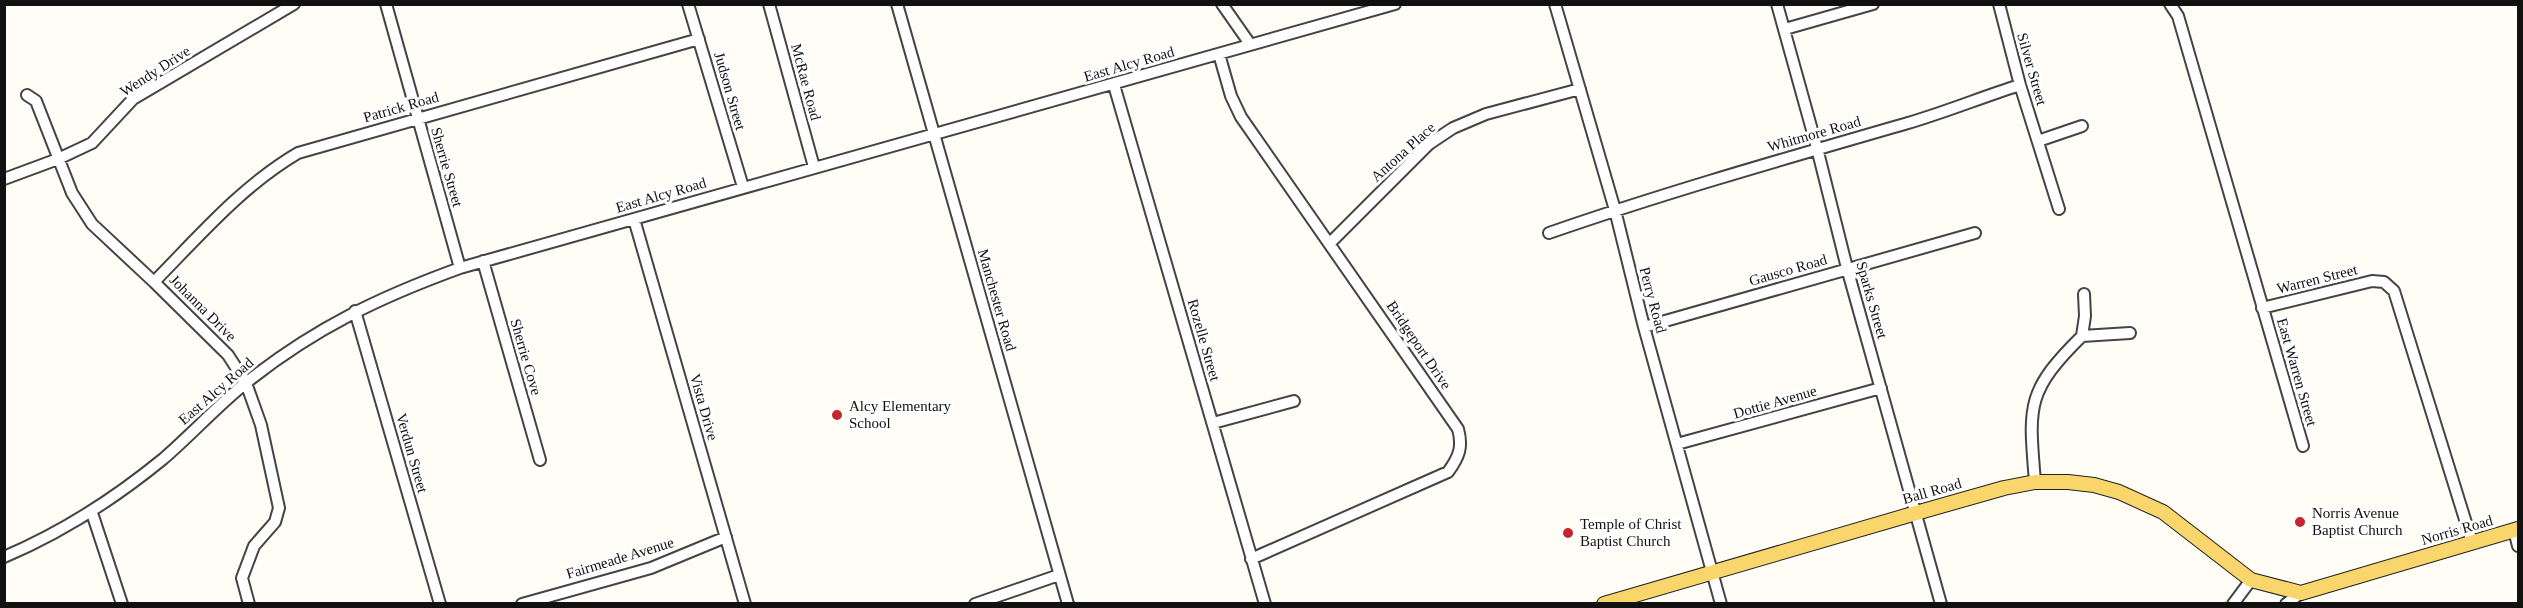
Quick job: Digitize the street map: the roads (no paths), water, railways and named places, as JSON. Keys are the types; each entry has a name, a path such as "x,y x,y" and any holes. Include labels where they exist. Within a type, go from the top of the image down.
{"main road":[{"name":"Ball Road","path":"1604,603 2004,488 2034,483 2068,482 2119,492 2163,512 2251,580"},
{"name":"Norris Road","path":"2251,580 2301,592 2516,530"}],"street":[{"name":"Wendy Drive","path":"4,179 58,159 92,143 133,99 294,4"},
{"name":"Sherrie Street","path":"387,4 460,268"},
{"name":"Judson Street","path":"688,4 743,187"},
{"name":"McRae Road","path":"769,4 814,167"},
{"name":"Manchester Road","path":"897,4 1068,603"},
{"path":"1222,4 1250,44"},
{"name":"East Alcy Road","path":"4,557 39,543 92,513 172,450 246,382 308,337 355,311 412,285 483,261 1395,4"},
{"name":"Perry Road","path":"1556,4 1615,210 1644,327 1721,603"},
{"name":"Sparks Street","path":"1777,4 1817,148 1846,268 1941,603"},
{"path":"1785,30 1873,4"},
{"name":"Silver Street","path":"1999,4 2020,85 2059,209"},
{"name":"Warren Street","path":"2170,4 2178,16 2262,308 2372,281 2384,282 2394,291 2472,542"},
{"name":"Patrick Road","path":"154,282 247,188 272,168 298,153 418,117 699,39"},
{"name":"Bridgeport Drive","path":"1219,54 1231,96 1241,117 1458,429 1462,443 1457,460 1448,472 1251,559"},
{"name":"Rozelle Street","path":"1113,85 1265,603"},
{"name":"Whitmore Road","path":"1549,233 1615,210 1817,148 1910,123 2020,85"},
{"name":"Antona Place","path":"1330,242 1429,144 1453,128 1486,114 1580,89"},
{"name":"Johanna Drive","path":"27,95 36,101 72,193 92,224 228,355 246,382 261,425 279,508 275,522 254,546 242,578 249,603"},
{"path":"2038,141 2082,126"},
{"name":"Vista Drive","path":"634,219 745,603"},
{"name":"Gausco Road","path":"1644,327 1975,232"},
{"name":"Sherrie Cove","path":"483,261 540,460"},
{"path":"2034,483 2030,420 2034,398 2045,377 2082,336 2085,316 2084,294"},
{"name":"East Warren Street","path":"2262,308 2302,446"},
{"name":"Verdun Street","path":"355,311 440,603"},
{"path":"2082,336 2130,333"},
{"name":"Dottie Avenue","path":"1677,444 1881,388"},
{"path":"1214,423 1294,401"},
{"path":"92,513 122,603"},
{"path":"2516,530 2518,546"},
{"name":"Fairmeade Avenue","path":"522,603 651,568 726,537"},
{"path":"975,603 1059,575"},
{"path":"2233,603 2251,580"},
{"name":"Norris Road","path":"2286,603 2301,592"}],"place":[{"name":"Alcy Elementary School","path":"837,415"},
{"name":"Norris Avenue Baptist Church","path":"2300,522"},
{"name":"Temple of Christ Baptist Church","path":"1568,533"}]}
